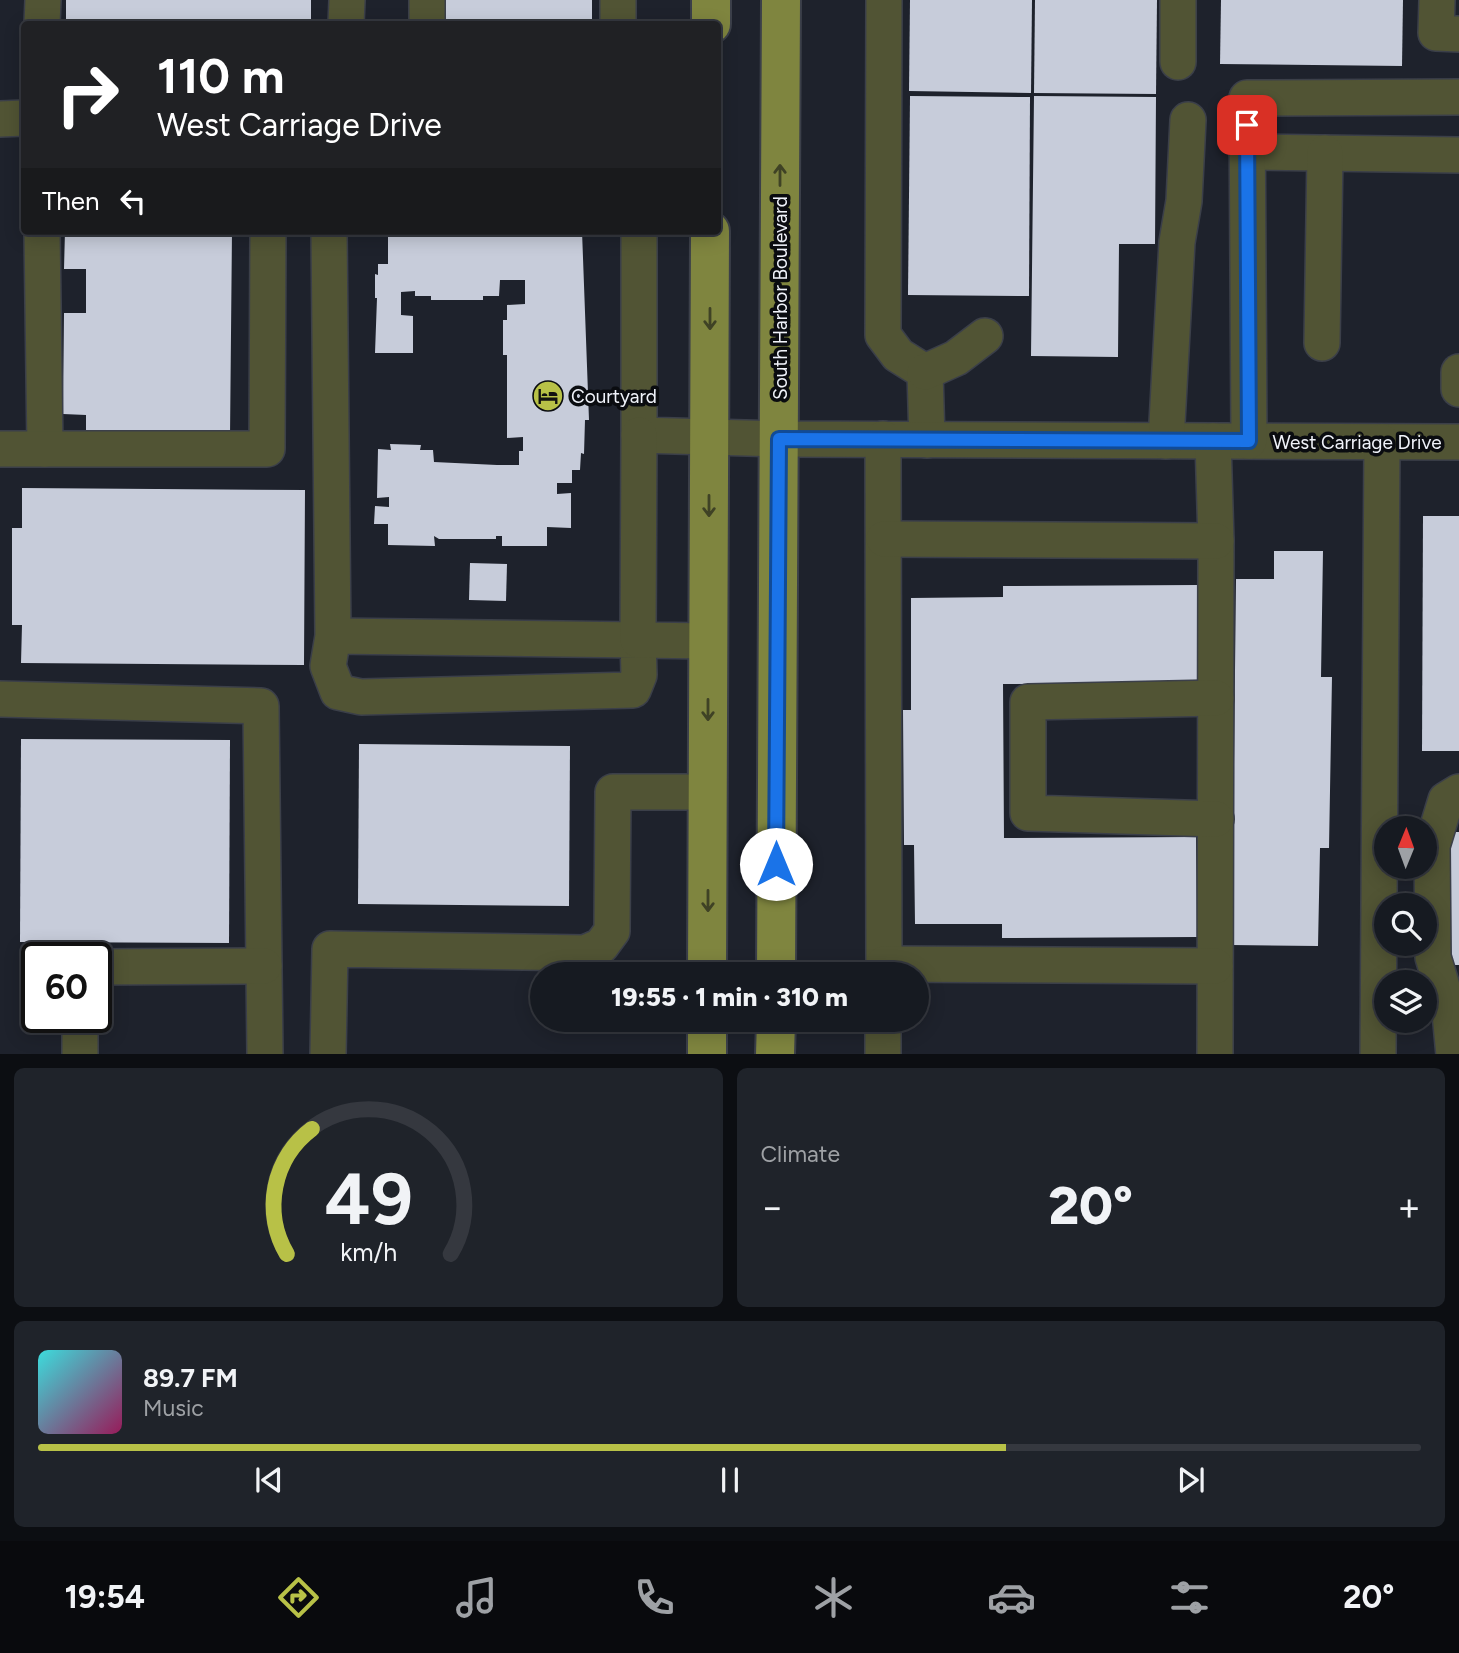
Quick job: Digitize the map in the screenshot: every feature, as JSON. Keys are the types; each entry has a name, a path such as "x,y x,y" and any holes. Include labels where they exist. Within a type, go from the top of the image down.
{"main road":[{"path":"711,0 711,21"},
{"name":"South Harbor Boulevard","path":"776,962 781,0"},
{"path":"707,962 710,235"},
{"path":"707,1032 707,1054"},
{"path":"775,1054 776,1032"}],"street":[{"path":"42,21 43,0"},
{"path":"346,21 347,0"},
{"path":"427,0 427,21"},
{"path":"618,0 618,21"},
{"path":"884,0 883,335 898,355 925,372"},
{"path":"1178,0 1178,62"},
{"path":"1437,0 1436,33 1459,34"},
{"path":"1249,441 1247,98 1459,97"},
{"path":"0,118 21,118"},
{"path":"1166,441 1177,242 1184,201 1188,120"},
{"path":"1247,152 1459,155"},
{"path":"1322,343 1325,153"},
{"path":"42,235 45,449"},
{"path":"0,449 267,449 268,235"},
{"path":"329,235 333,636 328,666 338,692 361,697 633,690 639,675 639,235"},
{"path":"925,372 956,358 985,336"},
{"path":"925,372 927,440"},
{"path":"1459,372 1459,389"},
{"name":"West Carriage Drive","path":"639,435 779,439 1459,442"},
{"path":"883,439 884,962"},
{"path":"1213,441 1216,541 1215,1054"},
{"path":"1378,1054 1382,442"},
{"path":"884,539 1216,541"},
{"path":"333,636 709,641"},
{"path":"1216,698 1028,702 1028,814 1216,818"},
{"path":"0,699 261,706 265,1054"},
{"path":"328,1054 330,949 585,953 601,946 612,931 613,792 708,792"},
{"path":"1454,1054 1450,1013 1433,957 1432,846 1446,800 1459,792"},
{"path":"112,967 264,966"},
{"path":"929,969 1215,966"},
{"path":"883,1032 883,1054"},
{"path":"80,1033 80,1054"}],"building":[{"path":"66,0 311,0 311,21 66,21"},
{"path":"440,0 592,0 592,21 440,21"},
{"path":"910,0 1032,0 1031,93 909,91"},
{"path":"1035,0 1157,0 1156,94 1034,93"},
{"path":"1221,0 1403,0 1402,66 1220,64"},
{"path":"910,96 1030,97 1029,296 908,295"},
{"path":"1034,96 1156,97 1155,244 1119,244 1118,357 1031,356"},
{"path":"65,235 232,235 230,437 86,436 86,415 63,414 64,313 86,313 86,269 64,269"},
{"name":"Courtyard","path":"388,235 582,235 589,420 585,420 584,454 581,453 580,470 572,470 572,483 557,483 557,494 571,493 571,528 547,527 547,546 502,546 502,536 496,536 496,539 439,539 434,536 435,546 388,545 388,524 374,524 375,506 389,507 389,497 377,498 378,449 391,450 390,444 421,445 420,450 433,450 434,462 497,465 519,465 519,451 523,451 523,437 507,438 507,355 503,355 503,320 507,320 507,305 525,304 525,280 500,280 499,296 483,296 483,300 431,300 431,296 415,296 415,291 401,292 401,315 413,316 413,353 375,353 375,274 378,275 378,264 388,264"},
{"path":"22,488 305,490 304,665 21,663 22,625 12,625 12,528 22,528"},
{"path":"1423,516 1459,516 1459,751 1422,751"},
{"path":"1274,551 1323,551 1321,677 1332,677 1329,848 1320,848 1318,946 1232,945 1236,579 1274,579"},
{"path":"470,563 507,564 506,601 469,600"},
{"path":"1197,585 1198,683 1003,684 1004,838 1196,837 1197,937 1002,938 1002,924 915,924 914,845 904,845 903,710 911,710 911,598 1003,597 1003,586"},
{"path":"21,739 230,740 229,943 20,942"},
{"path":"359,744 570,746 569,906 358,904"},
{"path":"1443,832 1459,832 1459,965 1443,965"}],"place":[{"name":"Courtyard","path":"548,396"}],"route":[{"path":"776,864 779,439 1249,441 1247,125"}]}
